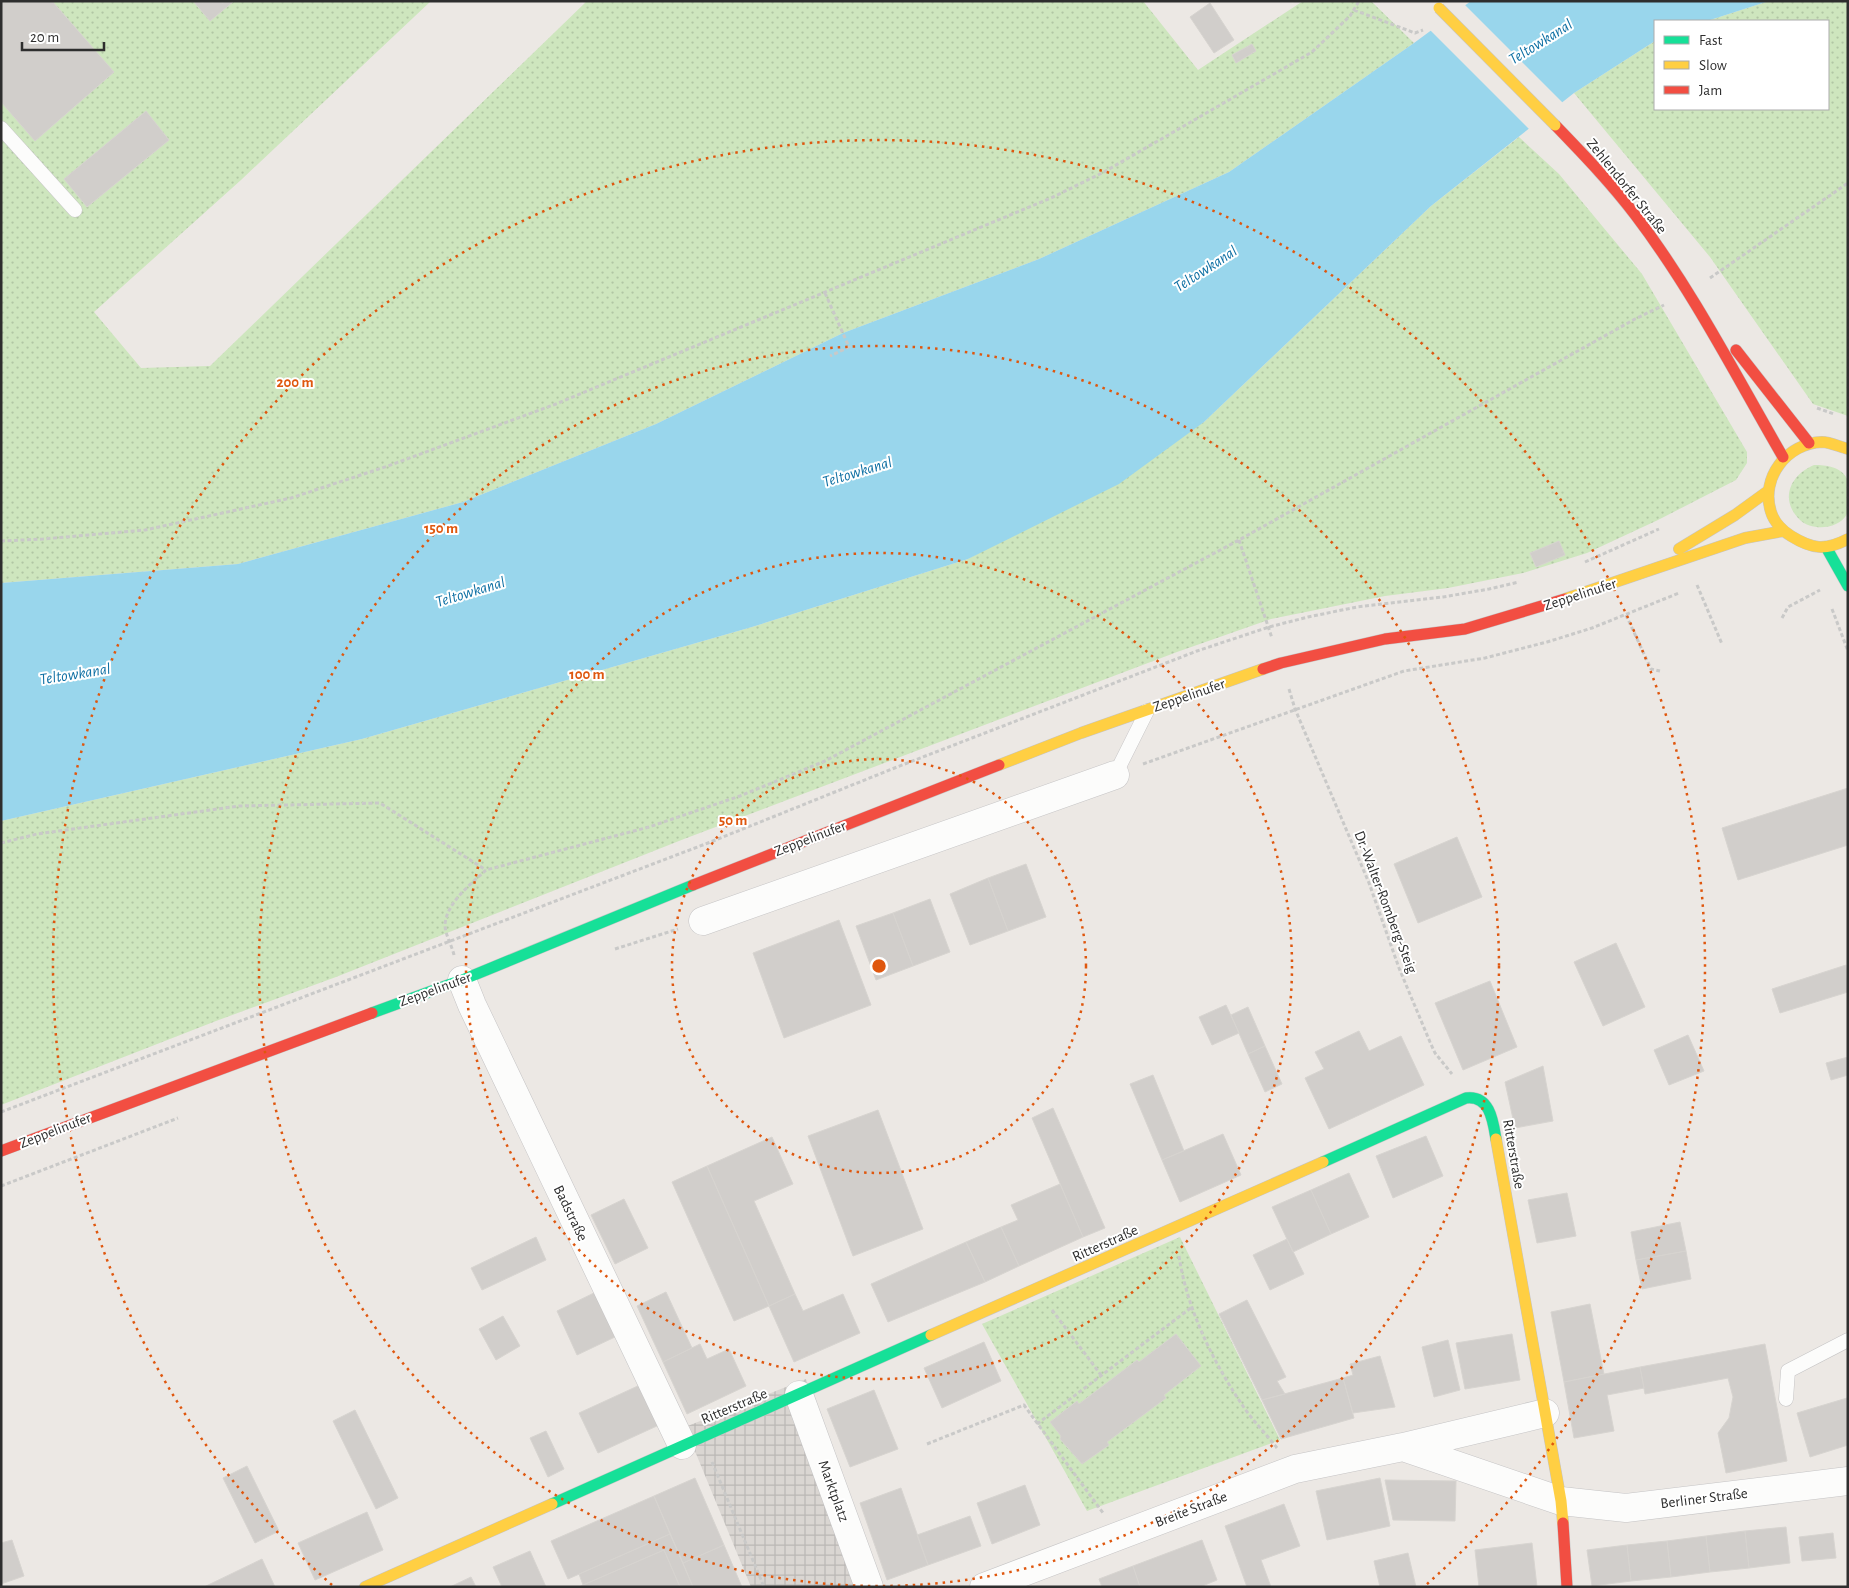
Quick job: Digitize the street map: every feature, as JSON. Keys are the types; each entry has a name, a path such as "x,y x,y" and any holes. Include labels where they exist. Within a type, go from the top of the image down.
{"main road":[{"name":"Zehlendorfer Straße","path":"1436,5 1598,170 1636,216 1689,293 1783,457"},
{"name":"Zehlendorfer Straße","path":"1689,293 1760,379 1809,443"},
{"path":"1848,449 1838,444 1823,442 1809,443 1795,448 1783,457 1776,467 1768,491 1769,506 1774,520 1795,541 1811,547 1826,547 1848,539"},
{"name":"Zeppelinufer","path":"1635,576 1735,515 1768,491"},
{"name":"Zeppelinufer","path":"1,1151 462,980 727,871 1081,733 1148,709 1281,663 1385,639 1465,629 1574,597 1746,538 1783,531"},
{"path":"1826,547 1848,586"},
{"name":"Ritterstraße","path":"365,1587 1466,1098 1473,1097 1488,1106 1492,1116 1560,1501 1567,1587"}],"street":[{"path":"703,921 1115,775"},
{"name":"Badstraße","path":"462,980 472,1005 691,1441"},
{"name":"Marktplatz","path":"799,1395 869,1587"},
{"name":"Breite Straße","path":"984,1587 1295,1469 1403,1447 1545,1413"},
{"path":"1403,1447 1560,1501"},
{"name":"Berliner Straße","path":"1560,1501 1626,1508 1848,1481"}],"lane":[{"path":"1,128 75,210"},
{"path":"1115,775 1148,709"},
{"path":"1786,1399 1788,1371 1848,1340"}],"path":[{"path":"1,540 43,539 145,530 291,498 388,466 556,404 1051,198 1104,172 1312,52 1350,16 1359,1"},
{"path":"1354,10 1414,34"},
{"path":"1710,278 1848,183"},
{"path":"825,293 849,347 830,356"},
{"path":"462,980 445,926 449,909 486,870 649,827 740,796 825,761 1239,540 1635,319 1689,293"},
{"path":"1813,406 1839,416"},
{"path":"1239,540 1268,627"},
{"path":"1688,589 1706,582"},
{"path":"1697,585 1722,644"},
{"path":"1782,618 1788,607 1823,588 1826,595"},
{"path":"1115,775 1404,671 1485,658 1547,642 1592,628 1679,593"},
{"path":"1829,602 1848,651"},
{"path":"1626,615 1651,669 1660,671"},
{"name":"Dr.-Walter-Romberg-Steig","path":"1295,709 1369,883 1399,968 1430,1042 1466,1098"},
{"path":"1,843 38,834 239,806 380,803 486,870"},
{"path":"1175,1228 1182,1276 1192,1307 1220,1369 1246,1410 1295,1469"},
{"path":"1036,1290 1101,1375"},
{"path":"1037,1424 1192,1307"},
{"path":"927,1444 1024,1405 1120,1536"},
{"path":"691,1441 702,1440 764,1587"}],"green space":[{"path":"1,1 431,1 241,180 94,312 141,368 210,366 587,1 1143,1 1198,70 1303,1 1371,1 1414,43 1229,172 1039,259 843,333 656,424 463,502 238,564 1,583"},
{"path":"1769,1 1848,1 1848,416 1813,404 1710,257 1574,93 1654,42 1654,110 1829,110 1829,20 1710,20"},
{"path":"1519,137 1559,174 1642,274 1747,452 1747,463 1736,480 1658,520 1587,553 1523,573 1448,588 1385,596 1271,619 1177,652 684,839 336,977 216,1021 1,1105 1,821 362,739 752,627 968,559 1204,422 1431,206"},
{"path":"1814,465 1838,469 1845,475 1848,481 1848,512 1843,519 1831,526 1818,527 1805,524 1794,512 1790,504 1789,496 1793,482 1806,469"},
{"path":"1180,1237 1280,1440 1087,1511 982,1324"}],"shaded area":[{"path":"806,1379 880,1587 751,1587 685,1427"}],"water":[{"name":"Teltowkanal","path":"1471,1 1769,1 1710,20 1654,20 1654,42 1574,93 1431,206 1204,422 1119,484 968,559 752,627 362,739 1,821 1,583 238,564 463,502 656,424 843,333 1039,259 1229,172"}],"pier":[{"path":"1464,4 1564,104 1531,131 1429,29"}],"building":[{"path":"1,1 52,1 114,72 35,141 1,102"},
{"path":"193,1 234,1 210,21"},
{"path":"1210,3 1234,40 1214,53 1190,17"},
{"path":"1252,44 1256,51 1236,63 1232,55"},
{"path":"146,111 169,140 87,207 64,179"},
{"path":"1559,541 1565,555 1536,567 1530,553"},
{"path":"1848,788 1848,845 1738,880 1722,828"},
{"path":"1457,837 1482,897 1418,923 1394,864"},
{"path":"1026,864 1046,917 1008,931 988,878"},
{"path":"988,878 1008,931 970,945 950,894"},
{"path":"930,899 950,952 913,966 893,913"},
{"path":"893,913 913,966 876,980 856,926"},
{"path":"839,920 871,1005 784,1038 753,953"},
{"path":"1616,943 1645,1007 1603,1026 1574,962"},
{"path":"1846,965 1848,992 1780,1013 1772,989"},
{"path":"1490,981 1517,1047 1463,1070 1435,1003"},
{"path":"1226,1005 1239,1033 1212,1045 1199,1017"},
{"path":"1248,1007 1265,1046 1248,1054 1231,1015"},
{"path":"1359,1031 1369,1051 1401,1036 1424,1085 1329,1129 1305,1078 1324,1069 1315,1052"},
{"path":"1688,1035 1704,1071 1669,1085 1654,1050"},
{"path":"1265,1046 1282,1084 1265,1092 1248,1054"},
{"path":"1848,1057 1848,1075 1831,1080 1826,1063"},
{"path":"1543,1066 1553,1121 1515,1128 1505,1082"},
{"path":"1153,1075 1184,1151 1162,1160 1130,1084"},
{"path":"1053,1108 1105,1228 1083,1237 1032,1118"},
{"path":"878,1110 923,1229 853,1256 808,1136"},
{"path":"1223,1134 1241,1175 1180,1202 1162,1160"},
{"path":"1426,1136 1443,1176 1393,1198 1376,1156"},
{"path":"772,1137 793,1184 754,1201 795,1294 769,1306 707,1166"},
{"path":"707,1166 769,1306 734,1321 672,1182"},
{"path":"1349,1173 1369,1217 1331,1234 1311,1190"},
{"path":"1060,1184 1083,1237 1019,1266 1001,1227 1018,1220 1011,1205"},
{"path":"1311,1190 1331,1234 1293,1252 1272,1207"},
{"path":"1567,1193 1576,1236 1537,1243 1528,1200"},
{"path":"624,1199 648,1248 615,1264 591,1215"},
{"path":"1680,1222 1686,1251 1636,1260 1631,1232"},
{"path":"1001,1227 1019,1266 985,1282 966,1242"},
{"path":"536,1237 546,1260 482,1290 471,1268"},
{"path":"1287,1239 1304,1274 1270,1290 1253,1255"},
{"path":"966,1242 985,1282 888,1322 871,1284"},
{"path":"1686,1251 1691,1279 1642,1289 1636,1260"},
{"path":"596,1292 617,1336 577,1355 557,1311"},
{"path":"666,1292 692,1348 663,1362 637,1306"},
{"path":"795,1294 803,1311 843,1294 860,1333 794,1362 769,1306"},
{"path":"1247,1300 1286,1377 1277,1381 1285,1394 1262,1400 1219,1314"},
{"path":"1590,1304 1604,1374 1564,1382 1551,1312"},
{"path":"503,1316 520,1346 496,1360 479,1329"},
{"path":"1176,1334 1201,1366 1164,1395 1166,1398 1107,1442 1109,1445 1082,1464 1060,1439 1061,1436 1050,1422 1077,1401 1079,1404 1137,1360 1139,1362"},
{"path":"1512,1334 1520,1380 1465,1389 1456,1343"},
{"path":"1448,1340 1460,1390 1434,1397 1422,1347"},
{"path":"984,1342 1001,1381 942,1408 924,1368"},
{"path":"700,1344 707,1359 729,1349 746,1386 687,1414 663,1362"},
{"path":"1765,1344 1787,1461 1726,1473 1718,1433 1729,1418 1733,1397 1728,1378 1645,1394 1640,1367"},
{"path":"1380,1356 1395,1407 1353,1413 1343,1378 1353,1375 1350,1364"},
{"path":"1640,1367 1644,1388 1607,1395 1614,1431 1574,1438 1564,1382"},
{"path":"1343,1378 1354,1418 1281,1439 1262,1400"},
{"path":"640,1385 659,1425 598,1453 579,1413"},
{"path":"874,1390 898,1449 850,1467 827,1409"},
{"path":"1847,1398 1848,1445 1810,1457 1797,1413"},
{"path":"355,1410 398,1498 376,1509 333,1421"},
{"path":"546,1431 564,1469 548,1477 530,1438"},
{"path":"247,1466 279,1531 255,1543 223,1478"},
{"path":"695,1478 724,1545 683,1563 654,1496"},
{"path":"1380,1478 1390,1526 1327,1540 1316,1491"},
{"path":"1385,1480 1456,1481 1455,1521 1393,1520"},
{"path":"1025,1485 1040,1525 992,1544 977,1503"},
{"path":"901,1488 928,1565 887,1580 860,1503"},
{"path":"654,1496 670,1534 568,1579 551,1541"},
{"path":"1284,1504 1300,1546 1261,1560 1271,1587 1247,1587 1225,1526"},
{"path":"367,1512 383,1550 315,1580 298,1543"},
{"path":"970,1516 981,1546 928,1565 917,1535"},
{"path":"1786,1527 1790,1563 1749,1568 1745,1531"},
{"path":"1745,1531 1749,1568 1710,1572 1706,1536"},
{"path":"1833,1533 1836,1558 1802,1561 1799,1537"},
{"path":"670,1534 693,1587 680,1587 664,1550 583,1585 579,1574"},
{"path":"1706,1536 1710,1572 1671,1577 1667,1541"},
{"path":"12,1540 24,1576 1,1584 1,1543"},
{"path":"1202,1540 1217,1580 1200,1587 1140,1587 1133,1566"},
{"path":"1667,1541 1671,1577 1631,1581 1627,1545"},
{"path":"1532,1543 1537,1587 1479,1587 1475,1550"},
{"path":"724,1545 742,1587 693,1587 683,1563"},
{"path":"1627,1545 1631,1581 1592,1586 1587,1550"},
{"path":"664,1550 680,1587 579,1587 583,1585"},
{"path":"530,1551 546,1587 502,1587 493,1567"},
{"path":"1408,1553 1416,1587 1380,1587 1374,1561"},
{"path":"262,1559 275,1587 204,1587"},
{"path":"1133,1566 1140,1587 1102,1587 1099,1579"},
{"path":"471,1577 476,1587 450,1587"}],"traffic: fast":[{"path":"1826,547 1848,586"},
{"path":"372,1013 462,980 693,885"},
{"path":"1323,1162 1466,1098 1474,1098 1485,1105 1492,1117 1496,1139"},
{"path":"552,1504 931,1335"}],"traffic: slow":[{"path":"1439,8 1555,125"},
{"path":"1848,449 1822,442 1809,444 1798,449 1779,465 1769,487 1772,516 1785,532 1791,536 1806,544 1819,547 1840,543 1848,539"},
{"path":"1679,549 1735,515 1768,491"},
{"path":"1565,599 1745,538 1783,531"},
{"path":"999,765 1081,733 1263,669"},
{"path":"1496,1139 1561,1501 1563,1523"},
{"path":"931,1335 1323,1162"},
{"path":"365,1587 552,1504"}],"traffic: jam":[{"path":"1555,125 1617,192 1657,245 1713,334 1783,457"},
{"path":"1736,350 1809,443"},
{"path":"1263,669 1281,663 1385,639 1465,629 1565,599"},
{"path":"693,885 999,765"},
{"path":"1,1151 372,1013"},
{"path":"1563,1523 1567,1587"}]}
